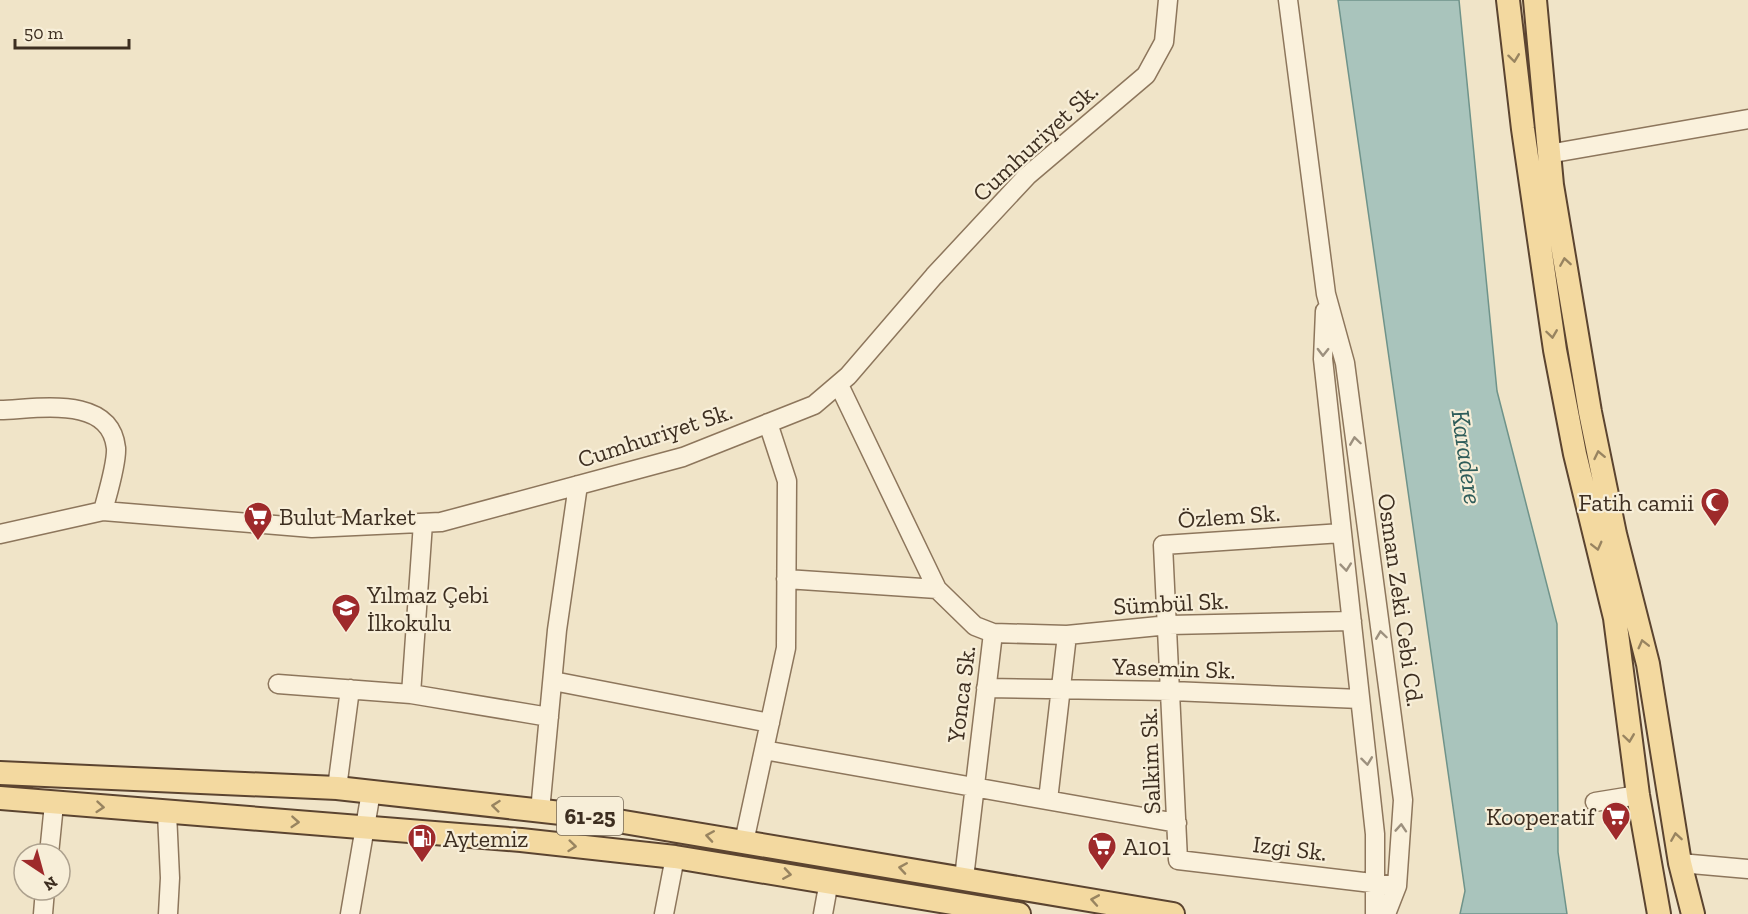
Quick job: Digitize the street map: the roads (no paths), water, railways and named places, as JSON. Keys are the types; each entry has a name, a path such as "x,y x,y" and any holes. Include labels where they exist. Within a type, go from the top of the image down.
{"main road":[{"path":"1508,0 1522,129 1555,350 1575,454 1615,618 1638,795 1659,914"},
{"path":"1535,0 1548,154 1590,412 1615,534 1648,664 1680,863 1694,914"},
{"name":"61-25","path":"0,773 337,788 540,811 744,842 1173,914"},
{"name":"61-25","path":"0,798 365,827 675,857 1019,914"}],"street":[{"name":"Cumhuriyet Sk.","path":"0,534 103,511 312,528 441,522 683,457 814,405 838,385 1027,176 1146,75 1164,42 1168,0"},
{"name":"Osman Zeki Cebi Cd.","path":"1288,0 1326,294 1345,363 1403,800 1397,886 1386,914"},
{"path":"1548,154 1748,119"},
{"name":"Osman Zeki Cebi Cd.","path":"1326,294 1323,359 1375,834 1377,882 1375,914"},
{"name":"Yonca Sk.","path":"838,385 938,589 975,626 993,633 964,878"},
{"path":"0,410 65,407 96,415 109,424 116,450 103,511"},
{"path":"744,842 786,648 786,482 768,423"},
{"path":"540,811 552,681 578,485"},
{"path":"411,694 423,523"},
{"name":"Özlem Sk.","path":"1169,625 1163,545 1342,533"},
{"path":"786,579 938,589"},
{"name":"Sümbül Sk.","path":"993,633 1067,635 1169,625 1352,621"},
{"name":"Salkim Sk.","path":"1169,625 1178,860"},
{"path":"1048,800 1067,635"},
{"path":"552,681 770,723"},
{"path":"278,684 411,694 549,717"},
{"name":"Yasemin Sk.","path":"986,688 1172,691 1359,699"},
{"path":"337,788 350,689"},
{"path":"764,750 1177,823"},
{"path":"350,914 371,792"},
{"path":"1595,802 1638,795"},
{"path":"50,842 54,804"},
{"path":"167,813 170,878 168,914"},
{"path":"663,914 675,857"},
{"name":"Izgi Sk.","path":"1178,860 1397,886"},
{"path":"1680,863 1748,869"},
{"path":"823,914 829,881"}],"water":[{"name":"Karadere","path":"1338,0 1459,0 1497,391 1557,624 1558,852 1567,914 1460,914 1465,891"}],"place":[{"name":"Fatih camii","path":"1715,528"},
{"name":"Bulut Market","path":"258,542"},
{"name":"Yılmaz Çebi İlkokulu","path":"346,634"},
{"name":"Kooperatif","path":"1616,842"},
{"name":"Aytemiz","path":"422,864"},
{"name":"A101","path":"1102,872"}]}
